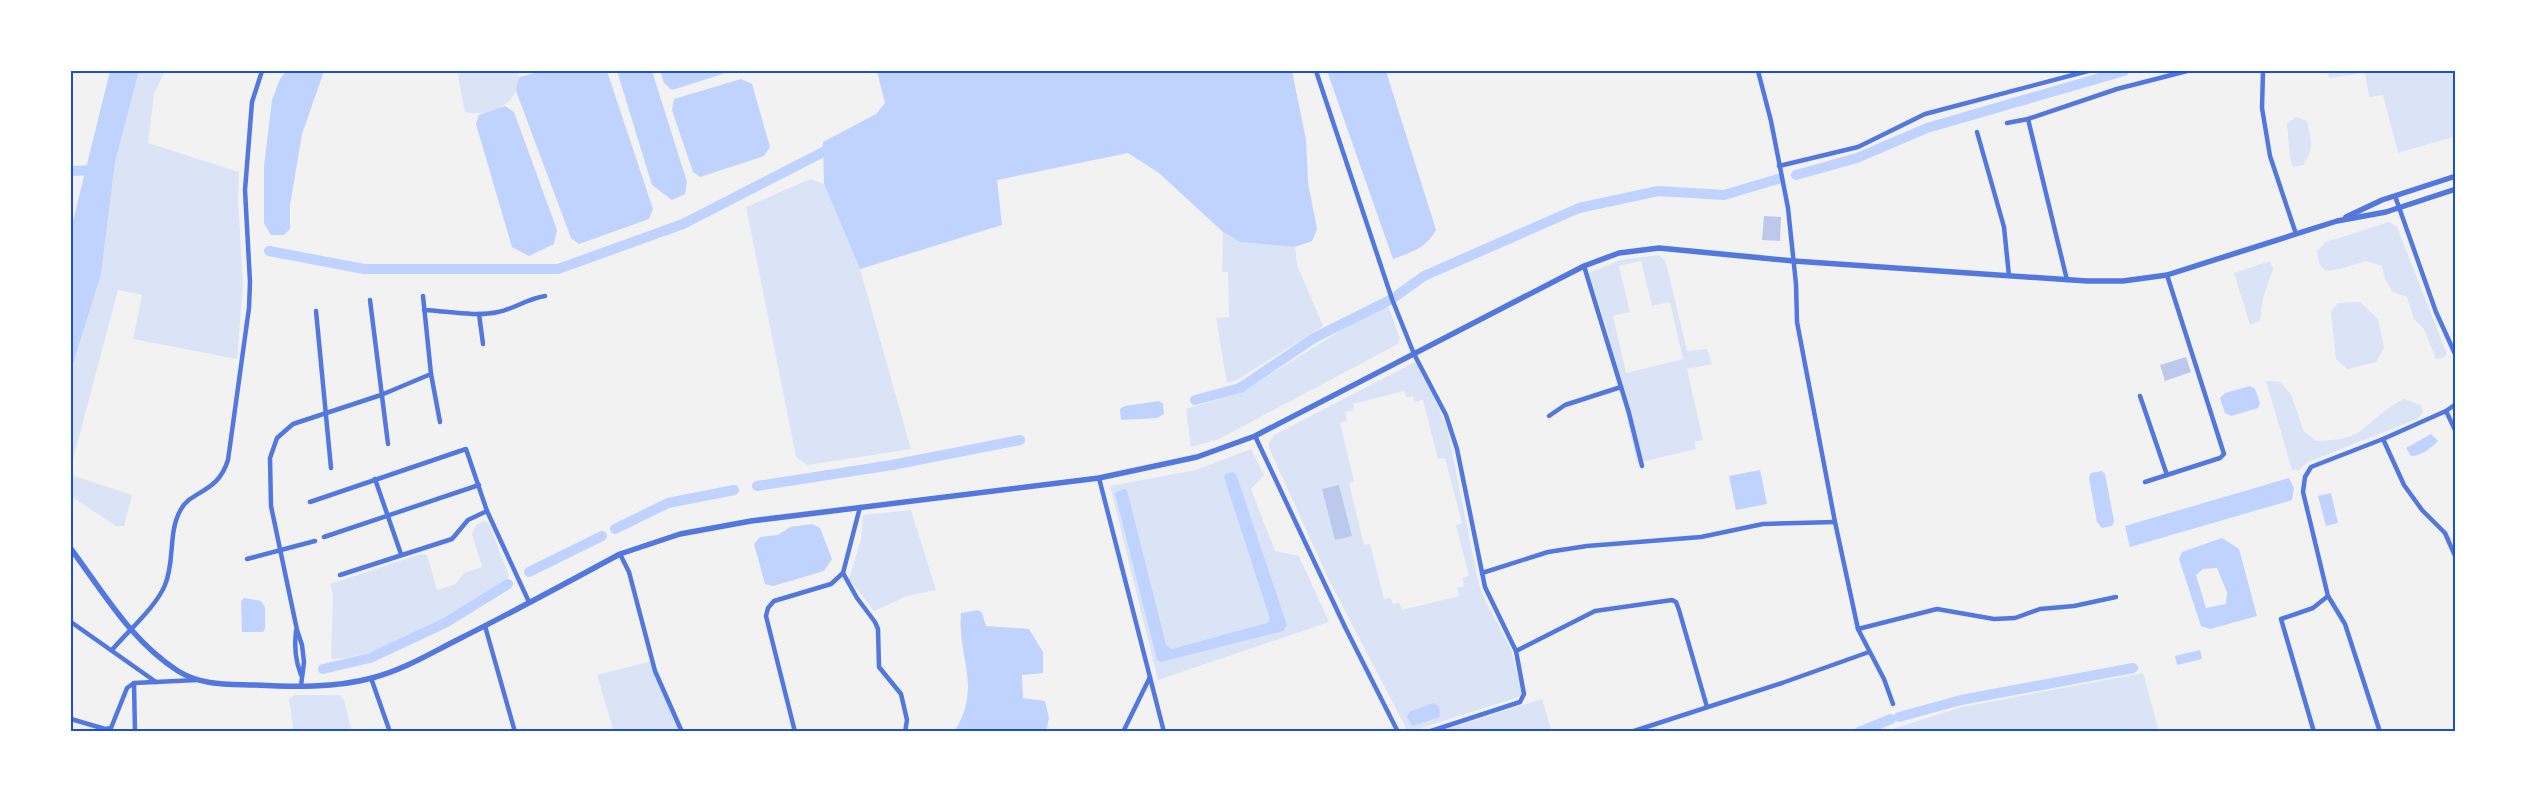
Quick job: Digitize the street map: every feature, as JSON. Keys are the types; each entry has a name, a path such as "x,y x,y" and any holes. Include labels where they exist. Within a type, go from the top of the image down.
{"street":[{"path":"112,650 160,595 166,584 176,522 181,509 216,484 224,473 228,460 249,308 250,282 245,190 252,102 262,71"},
{"path":"1316,71 1392,299 1414,354 1446,415 1457,449 1482,573 1491,601 1516,651 1524,694 1520,702 1428,732"},
{"path":"1758,71 1771,122 1790,224 1797,322 1835,522 1858,629 1884,678 1893,704"},
{"path":"1780,166 1858,146 1925,114 2088,71"},
{"path":"2007,123 2028,119 2100,94 2187,71"},
{"path":"2263,71 2262,108 2270,156 2296,234"},
{"path":"2028,119 2067,280"},
{"path":"1977,132 2004,227 2009,276"},
{"path":"2337,221 2395,196 2456,176"},
{"path":"71,550 99,591 130,629 156,656 180,672 197,680 212,683 301,686 338,684 371,678 414,662 620,554 680,534 751,521 1099,478 1198,457 1255,436 1584,266 1618,253 1659,248 1794,261 2067,280 2123,281 2167,276 2337,221 2398,208 2456,188"},
{"path":"2395,196 2436,312 2456,356"},
{"path":"1584,266 1621,387 1642,466"},
{"path":"2145,482 2220,458 2224,454 2224,449 2167,276"},
{"path":"423,296 431,374 440,422"},
{"path":"424,310 478,314 498,312 529,298 545,296"},
{"path":"370,300 388,444"},
{"path":"316,311 324,415 331,468"},
{"path":"478,314 483,344"},
{"path":"301,686 304,662 302,644 297,630 279,550 271,506 270,458 277,438 293,424 381,395 431,374"},
{"path":"1549,416 1565,405 1621,387"},
{"path":"2140,396 2167,475"},
{"path":"2380,732 2345,624 2328,596 2303,492 2305,477 2311,467 2383,439 2446,411 2456,404"},
{"path":"2446,411 2456,432"},
{"path":"1255,436 1345,627 1398,732"},
{"path":"2383,439 2404,485 2422,510 2449,538 2456,558"},
{"path":"310,502 466,449 487,511 529,602"},
{"path":"1099,478 1164,732"},
{"path":"375,479 401,554"},
{"path":"324,537 479,485"},
{"path":"795,732 766,616 768,608 774,602 831,584 843,573 860,507"},
{"path":"340,575 452,539 468,520 487,511"},
{"path":"1482,573 1548,552 1587,546 1701,537 1763,524 1835,522"},
{"path":"247,559 315,541"},
{"path":"620,554 629,572 656,671 682,732"},
{"path":"843,573 878,629 879,667 901,694 906,714 905,732"},
{"path":"2314,732 2281,619 2313,608 2328,596"},
{"path":"1858,629 1937,609 1989,618 2015,618 2040,609 2074,606 2116,597"},
{"path":"1516,651 1595,611 1672,600 1676,602 1679,610 1707,707"},
{"path":"71,622 157,682"},
{"path":"485,626 515,732"},
{"path":"297,630 294,646 296,663 301,676"},
{"path":"1631,732 1869,652"},
{"path":"1123,732 1150,677"},
{"path":"371,678 390,732"},
{"path":"71,719 105,729 111,728 127,688 134,683 197,680"},
{"path":"134,683 135,732"}],"shaded area":[{"path":"139,71 165,71 154,94 148,143 239,172 238,200 243,285 237,359 133,339 142,295 118,290 71,467 71,371 101,274 115,162"},
{"path":"457,71 518,71 519,82 511,99 495,110 475,113 465,112"},
{"path":"2327,71 2454,71 2456,136 2398,153 2383,95 2369,97 2365,73 2329,78"},
{"path":"2297,117 2307,121 2311,149 2303,165 2293,167 2290,157 2287,123"},
{"path":"810,179 824,184 860,269 911,449 807,465 796,457 746,207"},
{"path":"2389,222 2397,227 2447,354 2443,358 2436,359 2424,329 2414,319 2407,297 2393,292 2385,279 2382,266 2366,261 2326,271 2319,264 2317,251 2326,242"},
{"path":"1223,232 1240,242 1295,247 1297,265 1323,326 1237,380 1227,383 1216,318 1229,317 1228,272 1222,272"},
{"path":"1659,255 1665,261 1687,351 1707,349 1712,364 1687,369 1703,440 1694,442 1696,449 1637,463 1608,332 1589,273 1620,260","holes":["1641,261 1652,306 1670,302 1683,359 1626,373 1613,316 1630,312 1619,266"]},
{"path":"2270,261 2273,269 2263,298 2260,321 2250,325 2234,273"},
{"path":"1387,302 1400,339 1398,344 1219,439 1191,447 1186,409 1240,393"},
{"path":"2360,302 2378,319 2384,348 2376,362 2348,369 2336,359 2331,312 2338,303"},
{"path":"1415,362 1419,364 1447,427 1477,576 1482,594 1511,649 1522,692 1519,697 1408,732 1329,580 1269,448 1269,443 1274,435","holes":["1404,391 1406,397 1413,396 1414,402 1423,400 1438,459 1445,458 1462,523 1456,525 1469,576 1462,578 1464,586 1457,588 1459,596 1402,610 1399,602 1393,604 1391,598 1384,599 1370,544 1364,545 1349,483 1354,481 1340,423 1347,421 1345,412 1354,410 1353,404"]},
{"path":"2266,381 2280,382 2291,394 2304,432 2317,441 2339,439 2354,435 2391,406 2404,399 2421,405 2423,412 2417,419 2308,462 2299,470 2292,470"},
{"path":"1251,449 1264,475 1251,489 1275,551 1299,556 1329,622 1158,680 1110,486 1196,470"},
{"path":"71,475 132,495 124,526 116,526 71,496"},
{"path":"911,510 936,590 907,596 874,611 849,579 861,539 863,515"},
{"path":"484,521 489,524 509,576 505,582 421,631 397,642 352,657 331,659 333,595 330,584 421,554 427,555 437,590 456,584 464,573 482,567 472,534 476,525"},
{"path":"652,661 680,732 614,732 597,675"},
{"path":"2143,673 2159,732 1883,732 1962,707"},
{"path":"295,695 340,695 344,700 352,732 294,732 289,699"},
{"path":"1542,699 1552,732 1441,732 1444,730"}],"water":[{"path":"110,71 139,71 115,162 101,274 71,371 71,229"},
{"path":"286,71 324,71 302,134 290,205 290,229 284,235 271,235 264,223 264,167 272,100 280,79"},
{"path":"543,71 607,71 653,209 649,219 579,244 571,238 516,91 519,77"},
{"path":"617,71 652,71 687,182 685,194 672,200 652,185"},
{"path":"660,71 732,71 672,90 664,83"},
{"path":"877,71 1292,71 1306,140 1308,183 1317,229 1312,241 1295,247 1240,242 1223,232 1159,173 1128,153 997,180 1002,225 860,269 824,184 823,142 876,114 885,103"},
{"path":"1327,71 1386,71 1436,230 1423,245 1393,259"},
{"path":"741,79 752,84 770,147 764,156 700,177 693,172 672,110 674,99"},
{"path":"505,106 514,112 557,230 554,244 529,256 512,247 476,124 479,115"},
{"path":"2250,386 2255,389 2260,403 2258,408 2231,416 2225,413 2220,398 2225,393"},
{"path":"1159,401 1163,404 1164,414 1157,418 1121,420 1120,409 1125,406"},
{"path":"2431,434 2438,441 2426,451 2411,456 2406,448"},
{"path":"1760,470 1767,504 1736,510 1729,476"},
{"path":"2102,471 2105,474 2114,521 2112,526 2102,528 2097,522 2089,478 2091,473"},
{"path":"1233,472 1236,474 1287,625 1283,631 1161,662 1157,660 1115,493 1124,489 1127,490 1166,645 1172,649 1267,623 1270,619 1224,477 1225,474"},
{"path":"2289,478 2294,488 2292,500 2130,547 2125,526"},
{"path":"2331,493 2338,523 2326,526 2318,496"},
{"path":"812,524 820,528 832,559 824,571 773,586 765,584 754,544 760,537 778,535 790,527"},
{"path":"2222,538 2239,549 2257,616 2210,629 2201,626 2179,559 2182,552","holes":["2217,568 2227,592 2226,604 2206,608 2196,575 2203,569"]},
{"path":"244,598 261,601 265,607 265,629 263,632 242,632 241,601"},
{"path":"978,610 982,613 986,626 1029,629 1043,652 1043,673 1022,675 1023,698 1045,701 1049,718 1046,732 954,732 967,701 968,686 962,644 961,613"},
{"path":"2200,650 2202,659 2177,665 2175,656"},
{"path":"1433,703 1439,706 1440,717 1412,726 1407,717 1409,712"}],"building":[{"path":"1764,216 1781,217 1780,241 1762,240"},
{"path":"2186,357 2191,372 2165,381 2160,365"},
{"path":"1339,485 1352,536 1335,540 1322,489"}],"waterway":[{"path":"1796,175 1857,158 1927,128 2124,71"},
{"path":"269,251 364,269 558,269 683,224 833,147"},
{"path":"71,171 97,170"},
{"path":"1195,400 1240,388 1314,338 1392,299 1424,276 1579,208 1658,191 1724,195 1778,179"},
{"path":"757,486 892,465 1020,440"},
{"path":"615,529 668,503 734,490"},
{"path":"529,572 602,536"},
{"path":"323,669 370,658 445,623 508,584"},
{"path":"1899,717 1961,700 2133,668"},
{"path":"1859,732 1891,719"}]}
